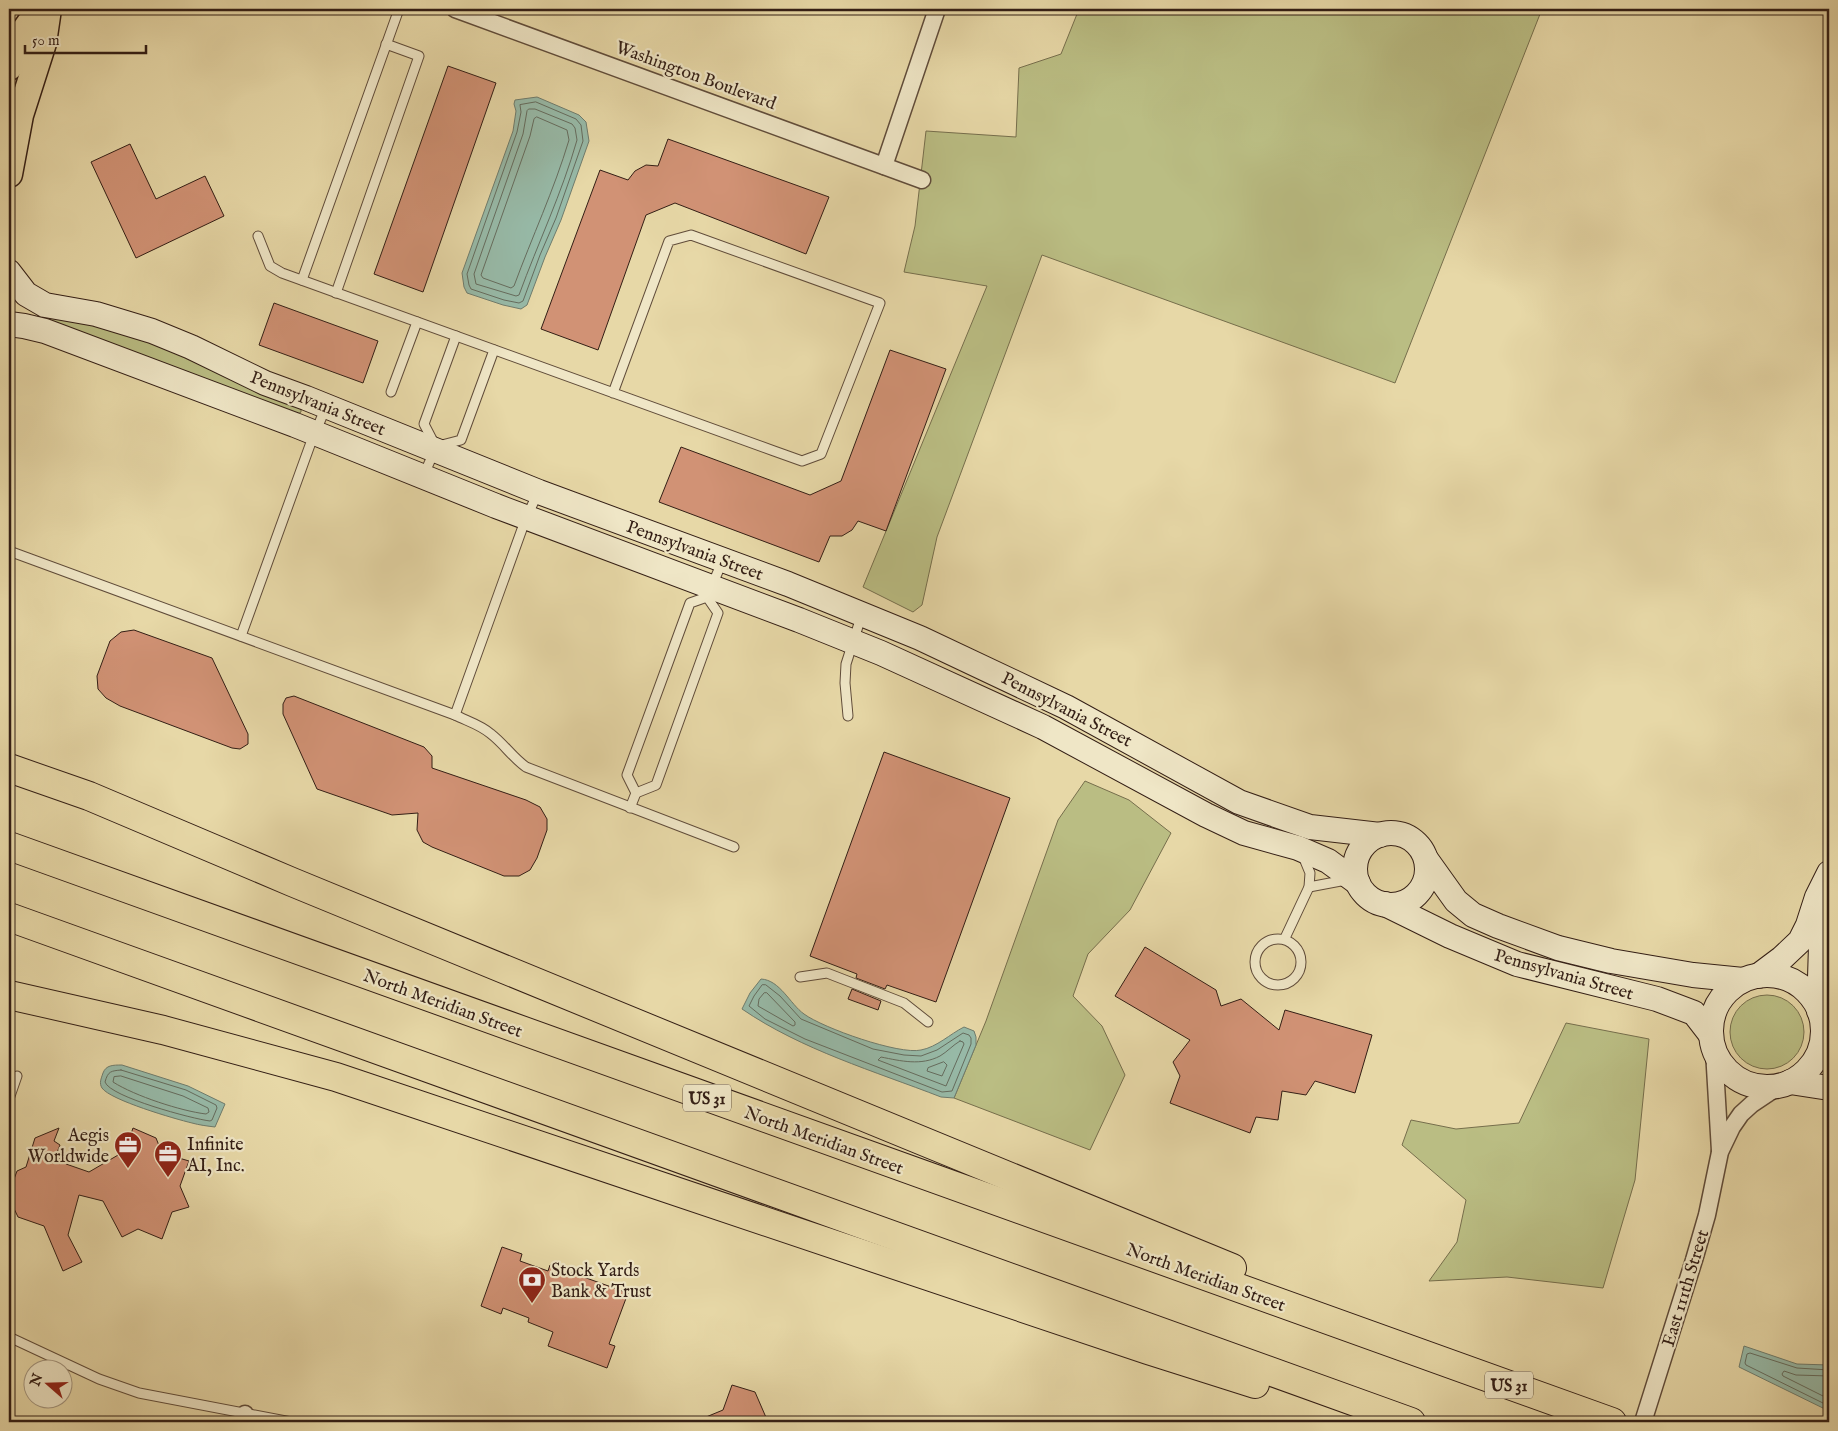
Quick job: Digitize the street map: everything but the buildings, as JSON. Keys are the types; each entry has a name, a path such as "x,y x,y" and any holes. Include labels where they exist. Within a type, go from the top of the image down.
{"highway":[{"path":"9,768 89,796 160,825 311,889 1216,1261 1406,1349"},
{"name":"North Meridian Street","path":"9,846 1612,1422"},
{"path":"9,917 1399,1418"},
{"path":"9,995 163,1030 300,1066 1244,1382 1399,1418"}],"main road":[{"path":"9,67 23,33 40,9"},
{"path":"9,174 24,100 43,43 48,9"},
{"name":"Pennsylvania Street","path":"9,272 26,294 40,303 102,316 152,331 265,383 435,449 539,492 862,614 978,664 1066,707 1239,802 1310,827 1380,835"},
{"name":"Pennsylvania Street","path":"9,324 45,331 315,433 710,592 852,642 934,677 1042,727 1206,815 1244,833 1298,848 1328,861 1356,881"},
{"path":"1397,833 1408,837 1418,844 1426,859 1426,878 1421,889 1413,898 1403,904 1379,903 1368,898 1356,881 1355,866 1358,854 1365,844 1380,835 1397,833"},
{"name":"Pennsylvania Street","path":"1426,859 1456,901 1473,915 1498,926 1558,948 1611,961 1684,974 1750,978"},
{"path":"1829,873 1817,897 1808,925 1800,941 1782,958 1730,989 1719,1002 1712,1018 1713,1043 1722,1065 1733,1076 1747,1084 1763,1087 1784,1084 1829,1088"},
{"path":"1784,1084 1801,1076 1810,1067 1817,1056 1822,1038 1824,1021 1821,945 1829,897"},
{"name":"Pennsylvania Street","path":"1385,904 1450,936 1517,964 1657,999 1694,1013 1713,1043"},
{"path":"1750,978 1777,976 1795,982 1810,995 1824,1021"}],"street":[{"name":"Washington Boulevard","path":"455,9 922,180"},
{"path":"884,166 937,9"},
{"name":"East 111th Street","path":"1713,1043 1720,1152"},
{"name":"East 111th Street","path":"1643,1422 1654,1392 1707,1215 1720,1152 1732,1127 1741,1114 1752,1104 1784,1084"}],"lane":[{"path":"302,280 399,9"},
{"path":"336,293 419,56 386,44"},
{"path":"258,236 270,266 282,273 802,461 821,454 880,303 691,235 669,241 613,392"},
{"path":"391,392 417,322"},
{"path":"423,477 435,449 424,424 456,336"},
{"path":"435,449 461,440 494,350"},
{"path":"241,636 326,406"},
{"path":"455,716 526,518 539,492"},
{"path":"9,551 480,726 491,733 511,755 526,767 734,847"},
{"path":"636,793 627,775 690,603 710,592 723,560"},
{"path":"630,808 636,793 656,785 663,767 718,614 710,592"},
{"path":"848,716 845,683 846,664 862,614"},
{"path":"1285,938 1309,887 1310,873 1298,848"},
{"path":"1309,887 1338,880 1356,881"},
{"path":"1285,938 1300,953 1300,968 1297,974 1286,984 1270,984 1258,974 1254,959 1261,945 1268,940 1285,938"},
{"path":"800,977 827,973 904,1003 928,1022"},
{"path":"9,1099 17,1076"},
{"path":"9,1337 67,1366 120,1387 156,1398 243,1418 291,1422"}],"green space":[{"path":"1079,9 1542,9 1395,383 1042,255 937,537 922,605 913,612 863,587 987,286 904,272 915,226 926,131 1016,137 1019,68 1061,54"},
{"path":"38,314 81,321 146,339 301,408 301,412 298,414 37,317"},
{"path":"1085,781 1129,800 1171,833 1130,910 1088,954 1073,996 1102,1026 1125,1075 1090,1150 954,1098 986,1021 1058,820"},
{"path":"1767,995 1781,998 1793,1006 1801,1018 1804,1032 1801,1046 1793,1058 1781,1066 1767,1069 1753,1066 1741,1058 1733,1046 1730,1032 1733,1018 1741,1006 1753,998"},
{"path":"1566,1023 1649,1039 1635,1180 1603,1288 1507,1277 1429,1281 1457,1242 1466,1200 1402,1145 1411,1120 1456,1129 1519,1123"}],"water":[{"path":"537,97 579,115 586,122 589,141 561,220 527,305 521,309 467,293 462,273 513,131 516,111 515,100"},
{"path":"761,979 774,983 799,1010 814,1020 844,1033 879,1044 910,1050 921,1050 938,1043 964,1027 974,1031 976,1045 954,1098 941,1097 839,1059 789,1036 742,1009 750,993"},
{"path":"122,1065 188,1086 225,1104 215,1127 195,1124 158,1113 107,1093 101,1084 104,1070 110,1066"},
{"path":"1744,1346 1797,1364 1829,1365 1829,1411 1739,1367"}],"place":[{"name":"Aegis Worldwide","path":"128,1169"},
{"name":"Infinite AI, Inc.","path":"168,1178"},
{"name":"Stock Yards Bank & Trust","path":"532,1304"}]}
